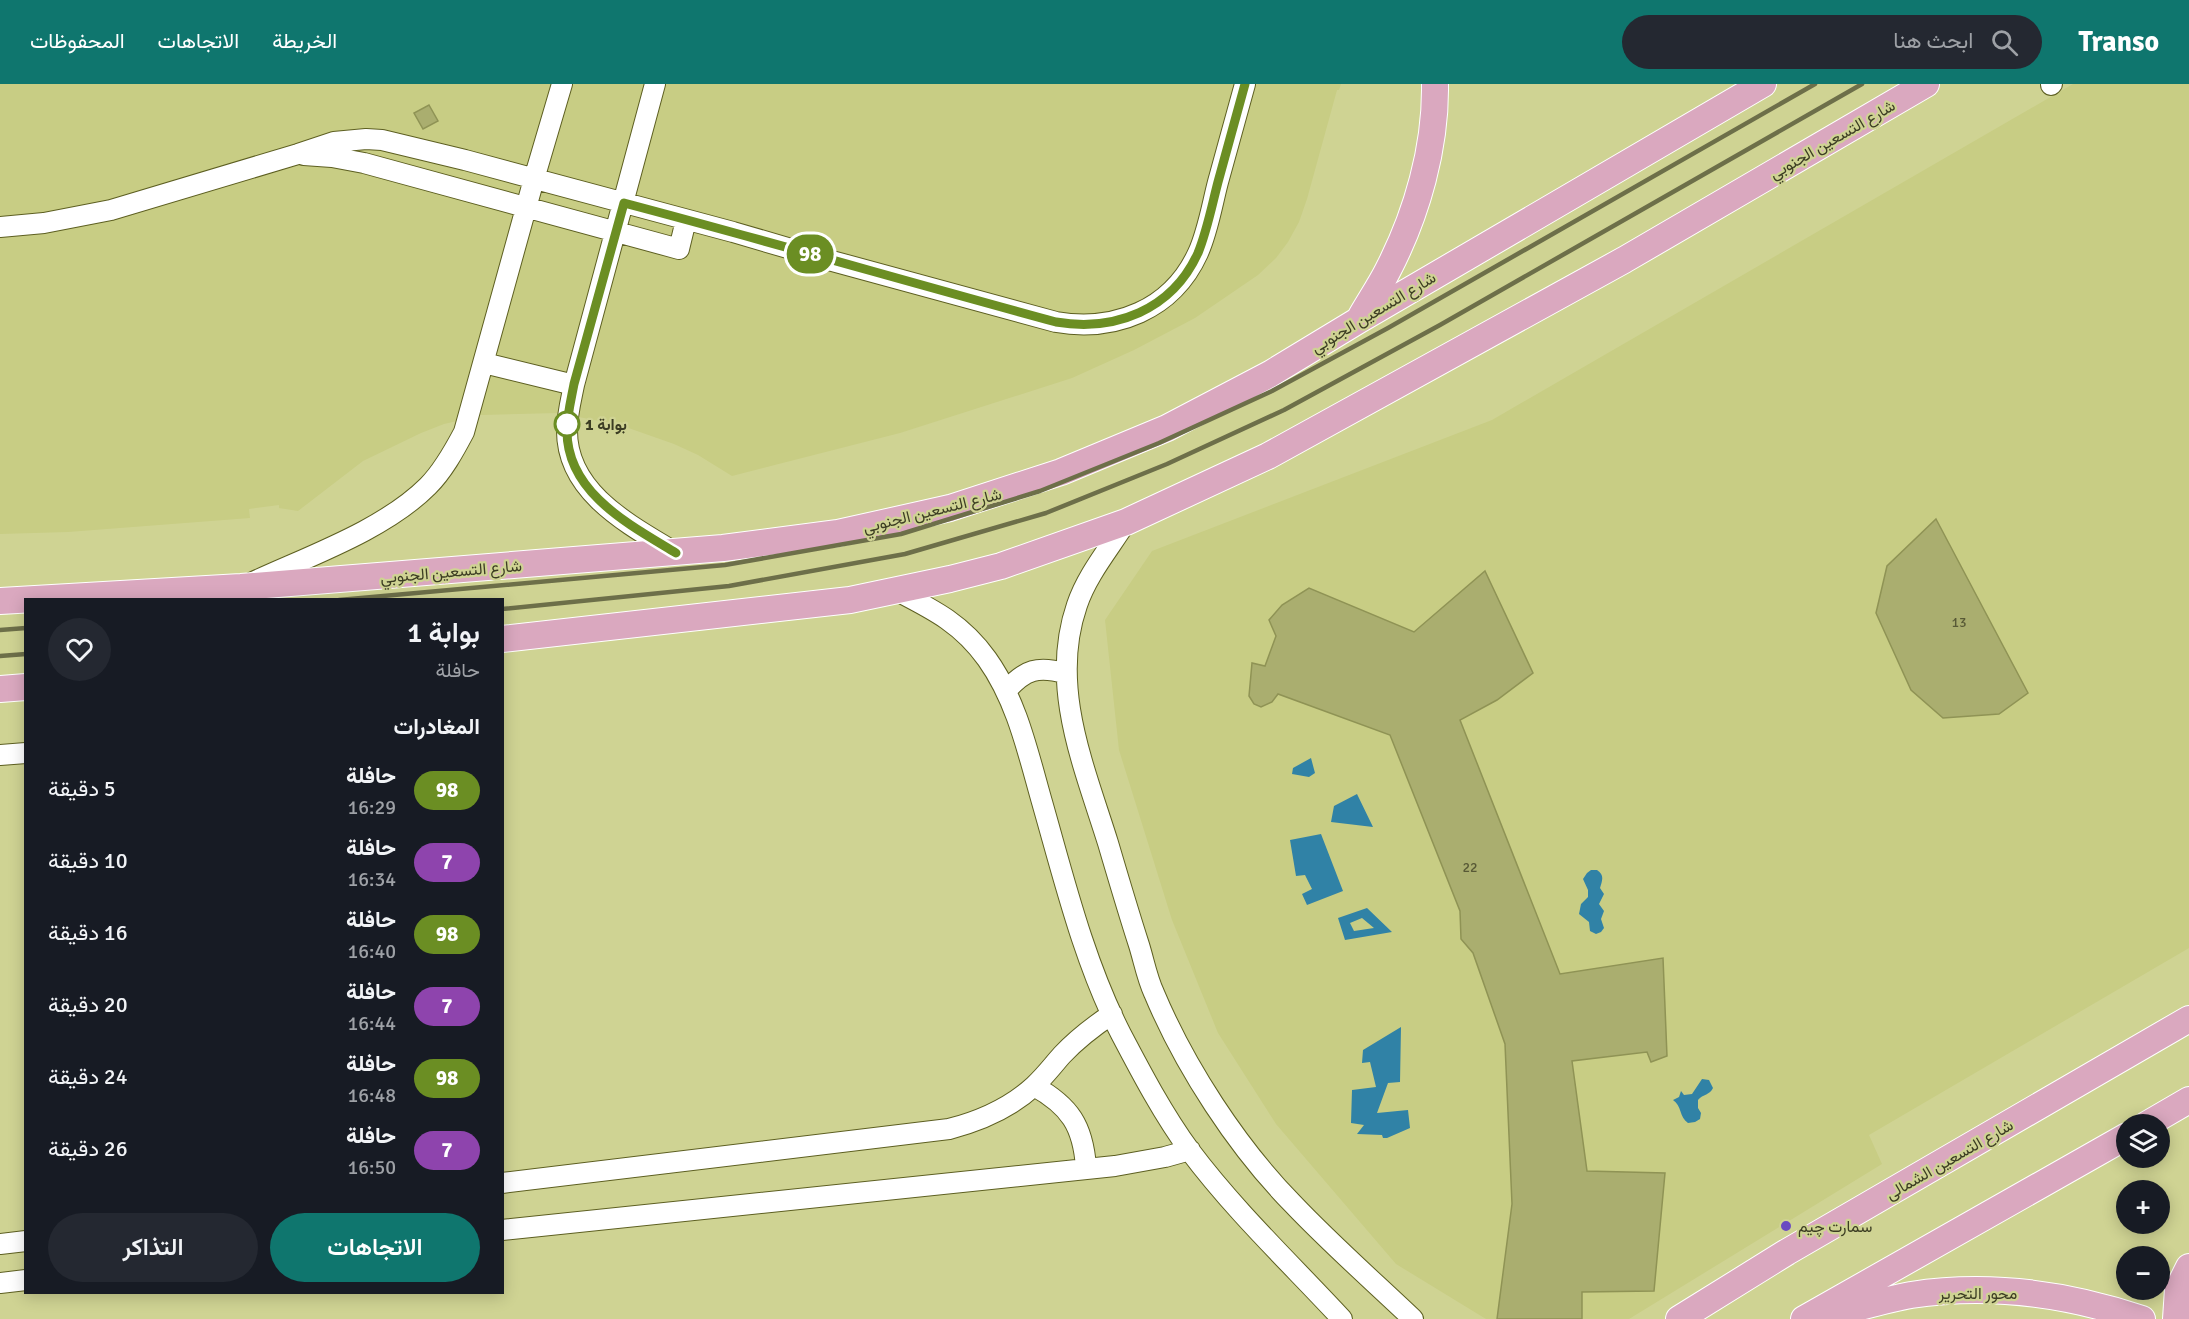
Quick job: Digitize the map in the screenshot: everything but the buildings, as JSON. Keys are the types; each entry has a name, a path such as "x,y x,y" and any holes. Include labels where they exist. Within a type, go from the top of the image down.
{"main road":[{"path":"1359,320 1388,270 1411,217 1427,161 1435,104 1435,84"},
{"name":"شارع التسعين الجنوبي","path":"52,598 241,587 676,553 780,542 838,533 950,508 1061,472 1167,428 1270,374 1763,84"},
{"name":"شارع التسعين الجنوبي","path":"504,639 842,601 897,591 1001,566 1126,522 1268,456 1624,260 1926,84"},
{"name":"شارع التسعين الجنوبي","path":"0,601 24,600"},
{"path":"0,689 24,687"},
{"name":"شارع التسعين الشمالى","path":"1679,1319 1787,1252 2189,1019"},
{"path":"2165,1114 2189,1100"},
{"path":"1804,1319 2116,1142"},
{"path":"2176,1319 2178,1289 2189,1266"},
{"name":"محور التحرير","path":"1814,1319 1910,1296 1980,1290 2068,1298 2142,1319"}],"street":[{"path":"241,587 356,534 397,511 422,492 443,468 464,432 562,84"},
{"path":"655,84 574,384 567,433 576,469 584,485 596,499 676,553"},
{"path":"0,226 44,223 111,210 318,146 350,139 382,140 534,178 1056,322 1089,325 1115,321 1139,313 1167,294 1179,282 1197,254 1203,238 1245,84"},
{"path":"417,178 424,150"},
{"path":"298,154 348,160 679,249 686,220"},
{"path":"459,189 465,160"},
{"path":"484,363 574,384"},
{"path":"1126,522 1094,571 1078,604 1068,638 1065,673 1074,733 1153,992 1201,1082 1229,1124 1276,1185 1413,1319"},
{"path":"897,591 940,613 966,635 987,658 1006,690 1023,735 1079,927 1098,983 1160,1106 1190,1150 1259,1231 1342,1319"},
{"path":"1006,690 1017,678 1032,670 1049,668 1065,673"},
{"path":"0,755 24,753"},
{"path":"504,1183 948,1129 969,1124 1003,1108 1035,1086 1077,1041 1112,1014"},
{"path":"1035,1086 1052,1096 1067,1109 1078,1127 1084,1146 1086,1167"},
{"path":"504,1230 1140,1162 1190,1150"},
{"path":"0,1244 24,1241"},
{"path":"0,1283 24,1280"}],"shaded area":[{"path":"0,84 1341,84 1337,90 1299,222 1276,258 1258,275 1195,318 1134,350 1072,378 900,433 732,476 698,455 674,444 620,425 558,413 481,415 470,411 457,421 421,433 363,461 298,511 279,508 279,505 249,509 250,518 68,532 0,534"},
{"path":"2073,84 2189,84 2189,948 1869,1135 1882,1164 1629,1319 1486,1319 1396,1264 1276,1124 1218,1033 1172,920 1119,750 1105,620 1152,551 1492,420"}],"water":[{"path":"1311,758 1315,773 1309,777 1292,774 1293,768"},
{"path":"1357,794 1373,827 1331,822 1334,806"},
{"path":"1321,834 1343,891 1307,905 1302,894 1312,889 1305,875 1296,876 1290,840"},
{"path":"1591,870 1597,870 1601,874 1600,888 1604,894 1599,904 1604,911 1601,919 1604,928 1596,934 1590,931 1589,922 1579,914 1581,904 1588,897 1588,890 1583,879"},
{"path":"1367,908 1392,932 1345,940 1338,918","holes":["1362,918 1374,928 1354,931 1350,923"]},
{"path":"1401,1027 1400,1082 1388,1083 1377,1113 1408,1110 1410,1128 1387,1138 1383,1138 1382,1135 1357,1134 1364,1125 1351,1123 1352,1090 1376,1087 1370,1062 1362,1063 1363,1050"},
{"path":"1702,1079 1709,1080 1713,1088 1698,1100 1700,1119 1688,1123 1673,1100 1679,1097 1681,1091 1684,1095 1692,1094"}],"railway":[{"path":"361,598 725,565 901,534 1040,491 1159,443 1272,391 1388,328 1815,84"},
{"path":"504,609 729,586 905,554 1046,513 1167,464 1284,410 1440,325 1862,84"},
{"path":"0,630 24,628"},
{"path":"0,656 24,654"}],"bus line":[{"name":"98","path":"676,553 632,526 596,499 584,485 576,469 567,433 574,384 624,203 733,231 832,261 1056,322 1089,325 1106,323 1139,313 1153,305 1179,282 1189,269 1203,238 1245,84"}],"place":[{"name":"بوابة 1","path":"567,424"},
{"name":"سمارت چيم","path":"1786,1226"}]}
